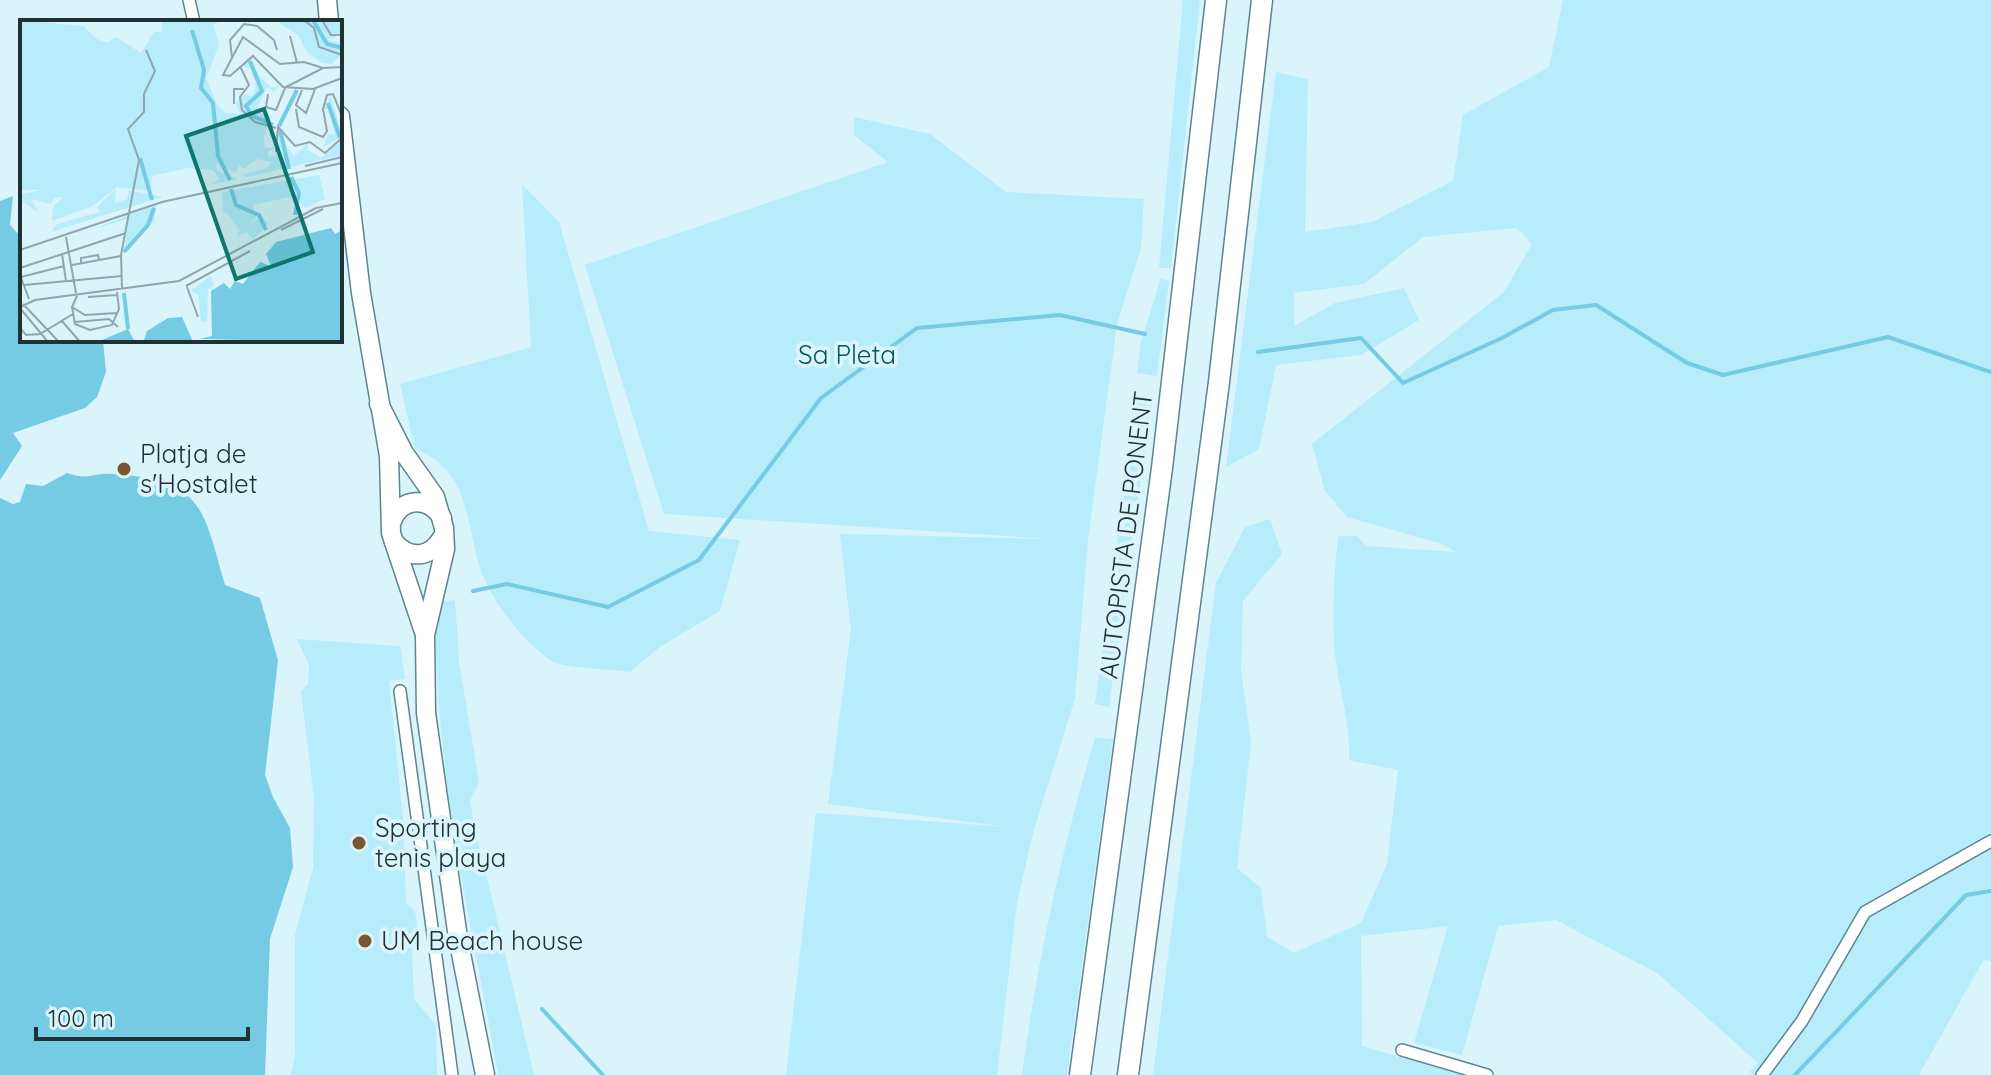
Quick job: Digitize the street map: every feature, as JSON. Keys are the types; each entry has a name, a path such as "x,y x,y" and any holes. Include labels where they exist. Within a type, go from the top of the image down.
{"highway":[{"name":"AUTOPISTA DE PONENT","path":"1080,1075 1160,482 1216,0"},
{"path":"1128,1075 1221,369 1262,0"}],"main road":[{"path":"327,0 329,20"},
{"path":"342,131 390,465 392,533 425,635"},
{"path":"379,404 404,453 428,482 442,518 445,549 425,635 426,713 458,938 485,1075"},
{"path":"392,533 399,509 414,501 431,505 442,518"},
{"path":"392,533 409,554 419,555 437,547 442,538"}],"street":[{"path":"189,0 194,20"},
{"path":"400,691 452,1075"},
{"path":"1762,1075 1802,1021 1865,912 1991,841"},
{"path":"1402,1050 1487,1075"}],"green space":[{"path":"1183,0 1200,0 1171,268 1159,268"},
{"path":"1563,0 1991,0 1991,962 1984,959 1919,1075 1752,1075 1750,1072 1758,1063 1657,973 1556,920 1498,926 1462,1055 1414,1043 1448,926 1361,936 1362,1046 1461,1075 1153,1075 1216,583 1245,527 1270,519 1282,554 1243,601 1241,670 1251,742 1237,868 1261,888 1267,937 1294,953 1361,923 1387,864 1398,770 1349,760 1348,733 1334,644 1339,536 1357,536 1366,546 1456,552 1442,544 1347,517 1325,491 1312,444 1504,292 1532,244 1517,228 1423,237 1364,284 1294,293 1294,326 1335,303 1404,288 1419,320 1361,355 1276,365 1259,449 1226,467 1276,72 1308,79 1305,232 1372,222 1453,181 1463,115 1549,67"},
{"name":"Sa Pleta","path":"854,117 930,134 1006,192 1144,199 1141,248 1117,324 1088,540 1075,699 1034,829 1017,903 997,1075 786,1075 816,813 1008,827 828,804 851,630 840,534 1051,539 664,514 585,265 888,162 854,135"},
{"path":"522,184 559,222 649,531 740,540 720,611 661,646 630,672 552,661 530,643 508,618 490,591 479,565 467,513 455,482 446,469 415,449 400,384 531,347"},
{"path":"1161,278 1169,281 1157,376 1137,373 1141,342"},
{"path":"1137,395 1152,397 1109,707 1095,704"},
{"path":"455,600 459,661 479,783 470,800 473,819 534,1075 498,1075 462,882 447,785 436,644 437,622 443,602"},
{"name":"Sporting tenis playa","path":"297,639 400,646 405,679 389,681 403,818 406,903 415,911 419,940 412,950 414,999 436,1025 437,1075 291,1075 295,1054 295,935 313,868 314,799 301,691 308,684 309,665"},
{"path":"1095,738 1113,739 1067,1075 1022,1075 1052,905"}],"shaded area":[{"path":"13,196 10,225 20,236 20,342 103,342 106,372 97,397 85,408 13,433 22,446 0,480 0,201"},
{"path":"67,473 143,477 182,491 195,503 204,518 225,585 260,598 278,660 265,775 290,828 293,867 270,939 265,1075 0,1075 0,498 13,504 20,502 26,484 43,486"}],"waterway":[{"path":"1258,352 1361,338 1403,383 1502,338 1553,310 1596,305 1687,363 1723,375 1888,337 1991,372"},
{"path":"473,591 507,584 608,607 699,560 821,398 917,328 1060,315 1145,334"},
{"path":"1795,1075 1966,895 1991,891"},
{"path":"542,1009 603,1075"}],"place":[{"name":"Platja de s'Hostalet","path":"124,469"},
{"name":"Sporting tenis playa","path":"359,843"},
{"name":"UM Beach house","path":"365,941"}]}
